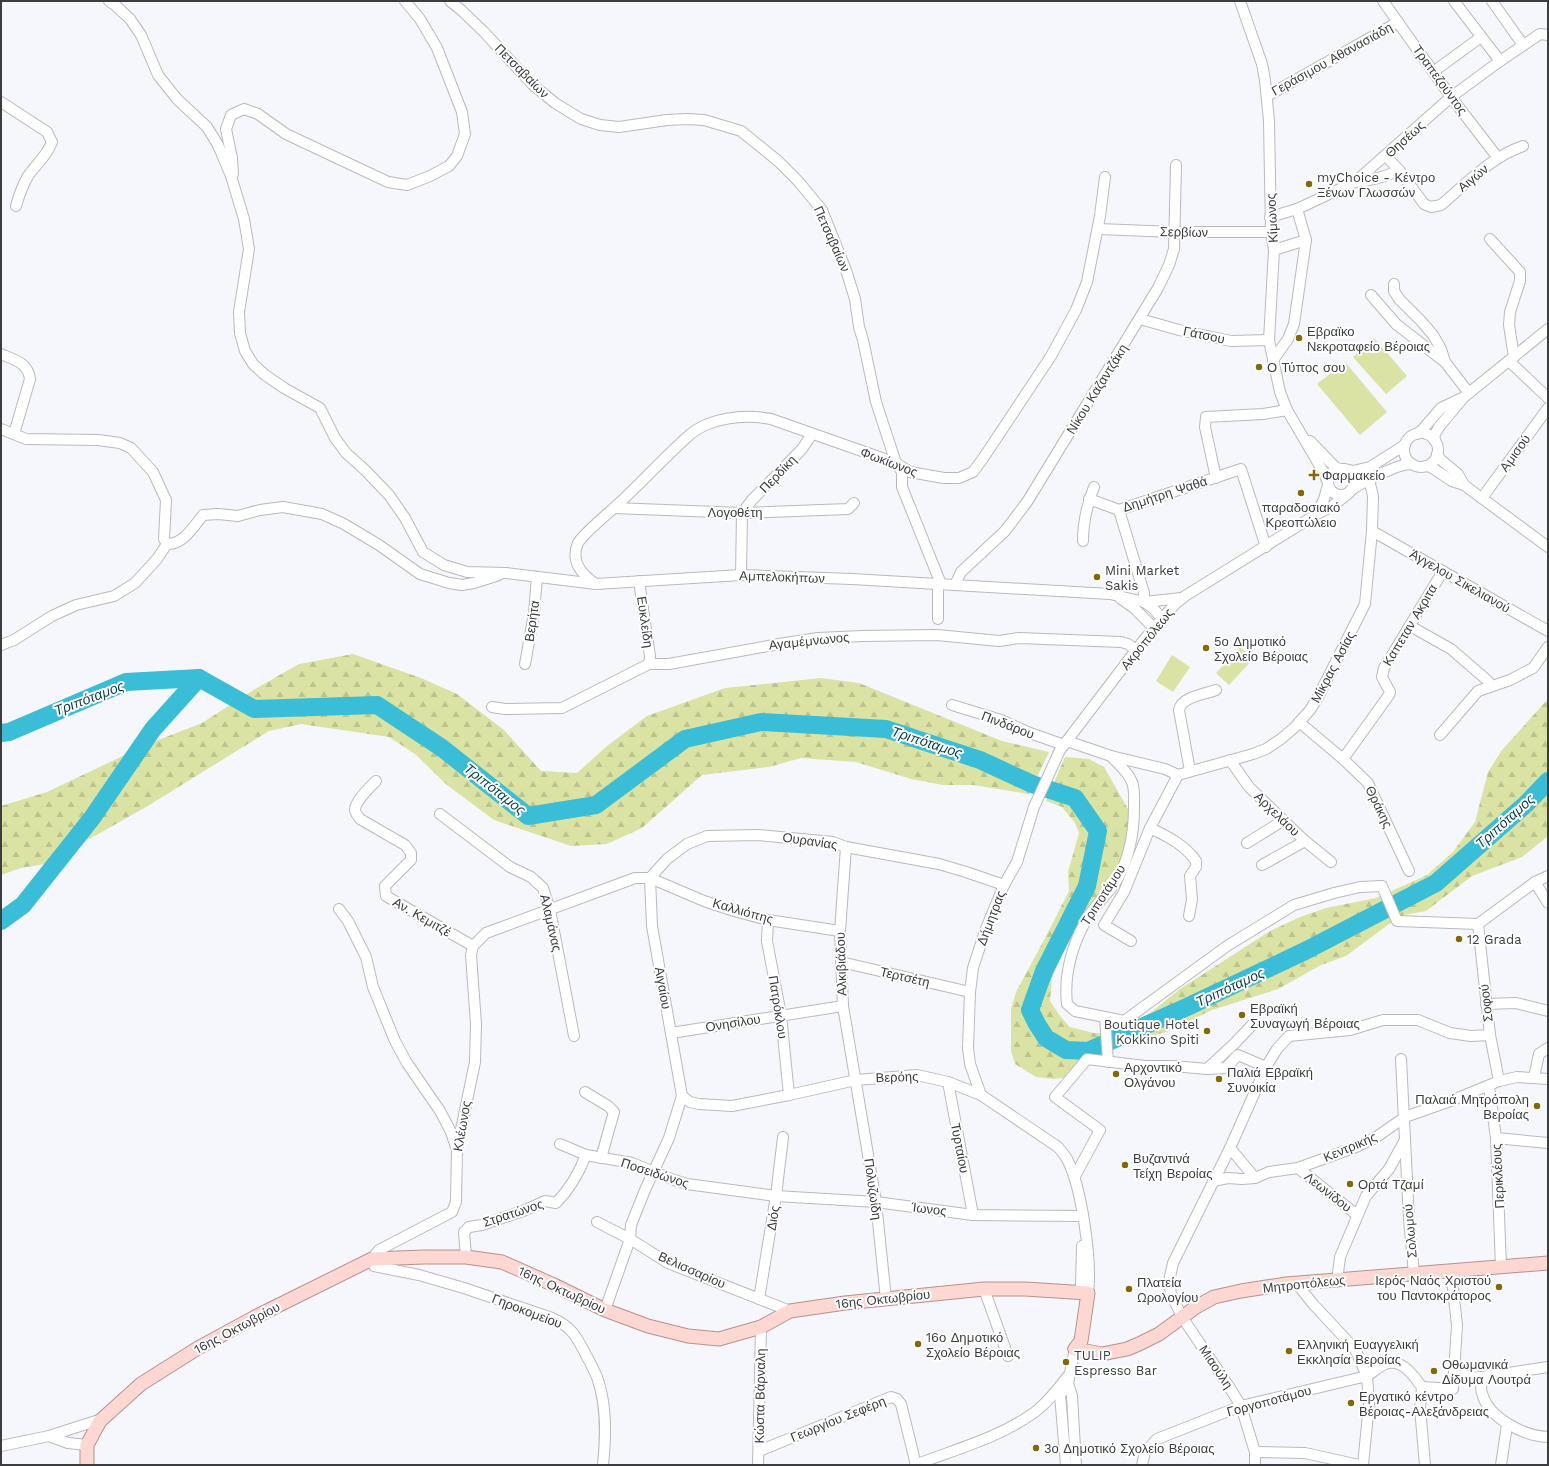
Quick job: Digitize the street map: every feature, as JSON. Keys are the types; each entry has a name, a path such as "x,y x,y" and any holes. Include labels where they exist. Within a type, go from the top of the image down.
{"main road":[{"name":"16ης Οκτωβρίου","path":"87,1445 102,1419 141,1384 198,1348 372,1259 424,1256 466,1257 502,1262 605,1310 648,1326 688,1336 719,1339 761,1327 790,1311 845,1303 966,1289 1025,1289 1083,1292"},
{"name":"Μητροπόλεως","path":"1075,1349 1102,1354 1127,1349 1159,1334 1196,1307 1214,1297 1271,1286 1548,1263"},
{"name":"Βερόης","path":"1075,1349 1073,1340 1078,1309 1083,1292"},
{"path":"87,1445 87,1465"}],"street":[{"path":"109,1 130,19 141,35 158,75 177,99 207,127 218,145 233,184"},
{"path":"233,184 232,158 226,129 231,115 244,109 258,114 286,134 388,182 407,185 430,176 449,166 458,156 465,134 462,112 437,48 420,19 405,1"},
{"name":"Πετσαβαίων","path":"450,1 480,28 532,84 555,103 581,119 600,126 619,127 687,118 704,120 741,131 778,161 822,210 846,270 855,299 859,327 864,340 876,402 896,463 902,472 902,487 940,584"},
{"name":"Κίμωνος","path":"1240,1 1262,64 1267,96 1269,121 1270,217 1274,250 1269,340 1280,392 1287,410 1326,475 1328,484"},
{"name":"Τραπεζούντος","path":"1383,1 1451,97 1498,158"},
{"path":"1454,1 1500,61"},
{"path":"1492,1 1523,45"},
{"name":"Γεράσιμου Αθανασιάδη","path":"1267,96 1398,22"},
{"name":"Θησέως","path":"1270,217 1297,210 1356,182 1451,97 1523,45 1544,34"},
{"path":"1433,72 1481,37"},
{"path":"1,102 47,132 52,142 48,151 29,176 19,194 16,206"},
{"name":"Αιγών","path":"1399,170 1424,204 1431,207 1441,205 1498,158 1511,150 1523,146"},
{"path":"1356,182 1365,182 1386,176 1399,170 1386,156"},
{"name":"Νίκου Καζαντζάκη","path":"954,585 961,572 1006,531 1019,514 1158,288 1169,265 1174,249 1176,165"},
{"name":"Φωκίωνος","path":"596,584 587,578 576,563 578,543 686,438 707,424 731,418 752,416 771,419 896,463 910,472 944,478 959,478 973,472 1051,356 1068,327 1087,282 1098,229 1105,177"},
{"name":"Αμπελοκήπων","path":"233,184 244,219 249,249 239,312 240,333 245,351 253,364 265,376 320,408 334,438 346,453 389,495 405,518 423,552 444,565 467,572 506,573 596,584 741,575 1112,594 1144,602"},
{"path":"1273,360 1288,339 1294,324 1306,240 1297,210"},
{"name":"Σερβίων","path":"1098,229 1175,232 1271,232"},
{"path":"1490,239 1520,272 1520,281 1510,312 1509,325 1512,359 1548,398"},
{"path":"1274,250 1306,240"},
{"path":"1394,284 1394,291 1399,299 1433,335 1441,349 1444,362"},
{"path":"1371,295 1396,324 1444,362 1467,395"},
{"name":"Γάτσου","path":"1140,319 1178,330 1231,341 1269,340"},
{"path":"1434,440 1439,427 1467,395 1548,329"},
{"path":"1,354 25,365 29,372 30,379 14,434"},
{"path":"1317,514 1324,499 1332,472 1343,469 1353,471 1370,467 1405,445 1410,438 1422,430 1441,408 1467,395"},
{"name":"Αμισού","path":"1482,498 1548,408"},
{"path":"1216,478 1205,427 1206,416 1226,417 1263,414 1287,410"},
{"path":"1,429 26,438 98,440 120,443 131,448 153,472 166,500 164,539 167,544"},
{"name":"Κίμωνος","path":"1302,433 1335,467 1343,469"},
{"name":"Περδίκη","path":"742,513 752,500 802,449 812,434"},
{"path":"1417,434 1427,434 1434,440 1438,449 1433,461 1426,466"},
{"path":"1405,445 1405,456 1412,464 1421,467 1431,467 1454,482 1464,485 1547,544"},
{"path":"1437,454 1438,458 1460,476 1464,485"},
{"name":"Ακροπόλεως","path":"1064,745 1143,641 1182,598 1317,514 1331,507 1350,491 1369,480 1407,464 1412,464"},
{"name":"Δημήτρη Ψαθά","path":"1089,499 1119,510 1242,469 1266,547"},
{"path":"1328,484 1332,492 1336,494 1340,495 1350,491 1354,482 1353,478 1348,471 1343,469"},
{"name":"Μίκρας Ασίας","path":"1178,775 1266,749 1284,736 1299,722 1318,697 1363,609 1367,593 1373,496 1369,480"},
{"path":"1084,541 1083,525 1089,499 1094,488"},
{"name":"Λογοθέτη","path":"614,508 742,513 848,509 854,504"},
{"path":"167,544 174,544 185,536 203,515 218,514 238,516 260,510 283,508 322,514 344,524 379,545 420,574 449,583 462,585 474,583 506,573"},
{"path":"1119,510 1144,593 1144,602 1162,619"},
{"path":"741,575 742,513"},
{"name":"Άγγελου Σικελιανού","path":"1372,531 1548,631"},
{"path":"1,645 14,640 52,616 76,605 114,596 135,583 167,544"},
{"name":"Καπεταν Ακριτα","path":"1343,759 1389,696 1390,692 1383,681 1382,672 1443,571"},
{"name":"Βερήτα","path":"525,664 534,613 537,577"},
{"name":"Ευκλείδη","path":"639,581 650,664"},
{"path":"938,619 940,584"},
{"path":"1112,594 1129,604 1154,628"},
{"path":"1144,602 1182,598"},
{"path":"1143,641 1146,628 1144,618"},
{"path":"1410,626 1451,649 1488,681 1490,687"},
{"name":"Αγαμέμνωνος","path":"492,707 505,709 564,707 582,696 650,664 668,664 810,639 862,636 937,635 999,641 1019,638 1124,643 1136,650"},
{"path":"1440,735 1478,691 1510,680 1533,668 1548,648"},
{"path":"1190,772 1179,707 1186,700 1216,690"},
{"name":"Πινδάρου","path":"952,705 1001,720 1030,733 1064,745"},
{"name":"Θράκης","path":"1299,722 1364,778 1371,789 1409,871"},
{"path":"1064,745 1165,769 1178,775"},
{"name":"Δήμητρας","path":"981,1095 970,1064 968,1048 970,992 973,968 985,931 1004,885 1017,862 1034,807 1064,745"},
{"name":"Τριποτάμου","path":"1111,756 1127,774 1134,789 1133,829 1131,843 1128,856 1116,880 1084,923 1075,943 1068,972 1067,990 1067,1004 1072,1009 1124,1021 1227,946 1294,905 1334,893 1382,886 1398,920 1478,924"},
{"name":"Αρχελάου","path":"1230,760 1249,787 1305,841 1330,862"},
{"name":"Τριποτάμου","path":"1131,941 1104,925 1124,892 1150,828 1178,775"},
{"name":"Αν. Κεμιτζέ","path":"376,781 360,798 355,808 355,812 360,819 405,845 411,853 411,860 385,886 386,896 473,946"},
{"name":"Αλαμάνας","path":"440,814 510,867 531,877 543,888 550,910 574,1036"},
{"path":"1247,843 1284,820"},
{"path":"1150,828 1172,839 1196,860 1196,867 1190,876 1192,899 1189,916"},
{"name":"Ουρανίας","path":"650,878 667,859 687,844 707,836 726,835 765,836 833,842 846,847 939,864 1004,885"},
{"path":"1262,866 1305,841"},
{"name":"Αλκιβιάδου","path":"846,847 840,930 841,962 843,1006 856,1080"},
{"path":"1478,924 1535,882 1548,876"},
{"path":"473,946 486,933 635,878 650,878"},
{"name":"Καλλιόπης","path":"650,878 734,911 768,920 840,930"},
{"name":"Αιγαίου","path":"650,878 652,926 682,1096"},
{"path":"1535,882 1548,903"},
{"path":"339,909 348,921 366,957 373,987 395,1041 410,1068 440,1111 451,1132 457,1149"},
{"name":"Πατρόκλου","path":"768,920 767,941 781,1015 789,1095"},
{"name":"Σοφού","path":"1478,924 1490,1035 1499,1081"},
{"name":"Κλέωνος","path":"372,1259 379,1250 452,1212 456,1202 457,1149 475,1062 476,1024 471,955 473,946"},
{"name":"Τερτσέτη","path":"841,962 970,992"},
{"path":"1486,1004 1516,1003 1548,1011"},
{"name":"Ονησίλου","path":"671,1033 843,1006"},
{"path":"1105,1017 1108,1062"},
{"name":"Μιαούλη","path":"1255,1465 1255,1452 1241,1406 1182,1317 1170,1294 1169,1281 1173,1263 1230,1148 1266,1067 1276,1049 1289,1036 1350,1030 1384,1020 1418,1020 1450,1033 1471,1036 1490,1035"},
{"path":"1207,1069 1236,1043 1253,1024"},
{"path":"1534,1077 1539,1054 1548,1048"},
{"path":"1075,1176 1100,1130 1055,1097 1087,1059 1145,1066 1173,1066 1207,1069 1226,1068 1238,1055 1266,1067"},
{"path":"1401,1059 1404,1117"},
{"name":"Βερόης","path":"682,1096 690,1102 699,1104 732,1106 856,1080 917,1075 948,1082 981,1095 1058,1147 1067,1158 1075,1176 1085,1229 1081,1259 1081,1285 1083,1292"},
{"name":"Κεντρικής","path":"1214,1181 1228,1178 1255,1178 1269,1172 1298,1168 1356,1147 1375,1138 1404,1117 1499,1081 1517,1077 1548,1079"},
{"name":"Πολυζωίδη","path":"856,1080 876,1202 886,1299"},
{"name":"Τυρταίου","path":"948,1082 973,1214"},
{"name":"Περικλέους","path":"1489,1086 1496,1138 1502,1267"},
{"path":"585,1092 608,1106 614,1112 601,1158"},
{"path":"605,1310 630,1239 631,1225 669,1138 682,1096"},
{"name":"Σολωμού","path":"1404,1117 1409,1219 1414,1274"},
{"name":"Διός","path":"759,1299 784,1137"},
{"path":"1496,1138 1548,1143"},
{"path":"1337,1281 1340,1256 1366,1196 1389,1169 1405,1140"},
{"name":"Ποσειδώνος","path":"560,1144 586,1155 632,1162 653,1172 687,1184 776,1196"},
{"path":"1230,1148 1255,1178"},
{"name":"Στρατώνος","path":"466,1257 464,1232 469,1227 482,1225 523,1211 545,1201 556,1203 573,1182 586,1155"},
{"name":"Λεωνίδου","path":"1298,1168 1358,1215"},
{"name":"Ίωνος","path":"776,1196 876,1202 973,1214 1083,1216"},
{"name":"Βελισσαρίου","path":"597,1222 630,1239 668,1263 790,1311"},
{"name":"Γηροκομείου","path":"372,1259 374,1266 419,1275 464,1288 552,1318 561,1322 570,1329 577,1338 597,1377 604,1403 605,1427 603,1465"},
{"path":"1425,1465 1420,1408 1422,1387 1453,1389 1457,1325 1451,1271"},
{"path":"1297,1284 1313,1304 1355,1348 1367,1376 1369,1404 1363,1465"},
{"path":"984,1289 1008,1356"},
{"name":"Κώστα Βάρναλη","path":"758,1465 761,1327"},
{"path":"1066,1465 1060,1395 1068,1380 1075,1349"},
{"name":"Γοργοποτάμου","path":"1142,1465 1145,1452 1157,1439 1241,1406 1367,1376 1386,1364 1398,1363 1412,1373 1422,1387"},
{"path":"1454,1375 1482,1377 1548,1367"},
{"path":"1482,1377 1481,1392 1497,1416 1507,1425 1536,1436 1548,1437"},
{"path":"916,1465 998,1434 1015,1425 1048,1400 1068,1380"},
{"path":"1068,1380 1072,1396 1076,1465"},
{"name":"Γεωργίου Σεφέρη","path":"759,1451 891,1397 897,1399 901,1404 916,1465"},
{"path":"1,1446 49,1436 102,1419"},
{"path":"1501,1465 1507,1425"},
{"path":"49,1436 68,1443 87,1445"},
{"path":"1255,1452 1305,1453 1359,1465"}],"green space":[{"path":"1374,338 1407,376 1386,394 1353,357"},
{"path":"1345,362 1387,412 1360,435 1317,384"},
{"path":"1240,647 1253,659 1229,685 1216,673"},
{"path":"353,654 421,678 457,694 504,730 541,771 577,773 607,746 647,716 725,688 821,678 859,683 1002,741 1049,752 1029,794 973,785 943,785 911,779 856,762 801,758 769,767 702,775 642,828 607,844 571,846 494,820 447,785 415,754 389,737 301,724 269,731 146,807 45,864 21,868 1,875 1,806 47,792 148,744 202,723 255,689 299,664"},
{"path":"1172,655 1190,667 1173,692 1156,681"},
{"path":"1548,699 1548,836 1522,857 1472,876 1426,911 1404,915 1393,921 1346,956 1321,965 1278,989 1212,1010 1167,1032 1140,1036 1108,1049 1107,1033 1129,1026 1150,1013 1180,989 1270,931 1300,917 1326,908 1376,898 1427,875 1453,852 1475,822 1488,772 1502,750"},
{"path":"1065,757 1089,759 1104,767 1128,809 1130,830 1123,859 1102,887 1090,912 1078,924 1070,937 1052,978 1050,1001 1060,1016 1070,1027 1094,1033 1105,1033 1106,1050 1087,1059 1070,1077 1053,1079 1036,1077 1015,1064 1011,1051 1011,1009 1016,992 1069,891 1068,872 1079,833 1075,823 1062,807 1046,801"}],"waterway":[{"name":"Τριπόταμος","path":"1,733 9,732 126,682 199,678 254,709 377,705 442,748 528,816 596,805 685,739 761,722 886,729 980,760 1032,784 1075,798 1098,831 1087,886 1044,971 1030,1010 1046,1038 1066,1050 1088,1051 1187,1007 1305,951 1436,883 1526,804 1548,781"},
{"path":"1,921 23,905 92,818 153,729 199,678"}],"place":[{"name":"myChoice - Κέντρο Ξένων Γλωσσών","path":"1309,184"},
{"name":"Εβραϊκο Νεκροταφείο Βέροιας","path":"1299,338"},
{"name":"Ο Τύπος σου","path":"1259,367"},
{"name":"Φαρμακείο","path":"1314,475"},
{"name":"παραδοσιακό Κρεοπώλειο","path":"1301,493"},
{"name":"Mini Market Sakis","path":"1097,577"},
{"name":"5ο Δημοτικό Σχολείο Βέροιας","path":"1206,648"},
{"name":"12 Grada","path":"1459,939"},
{"name":"Εβραϊκή Συναγωγή Βέροιας","path":"1242,1015"},
{"name":"Boutique Hotel Kokkino Spiti","path":"1207,1031"},
{"name":"Αρχοντικό Ολγάνου","path":"1116,1074"},
{"name":"Παλιά Εβραϊκή Συνοικία","path":"1219,1079"},
{"name":"Παλαιά Μητρόπολη Βεροίας","path":"1537,1106"},
{"name":"Βυζαντινά Τείχη Βεροίας","path":"1125,1165"},
{"name":"Ορτά Τζαμί","path":"1350,1184"},
{"name":"Ιερός Ναός Χριστού του Παντοκράτορος","path":"1499,1287"},
{"name":"Πλατεία Ωρολογίου","path":"1129,1289"},
{"name":"16ο Δημοτικό Σχολείο Βέροιας","path":"918,1344"},
{"name":"Ελληνική Ευαγγελική Εκκλησία Βεροίας","path":"1289,1351"},
{"name":"TULIP Espresso Bar","path":"1066,1362"},
{"name":"Οθωμανικά Δίδυμα Λουτρά","path":"1434,1371"},
{"name":"Εργατικό κέντρο Βέροιας-Αλεξάνδρειας","path":"1351,1403"},
{"name":"3ο Δημοτικό Σχολείο Βέροιας","path":"1036,1448"}]}
